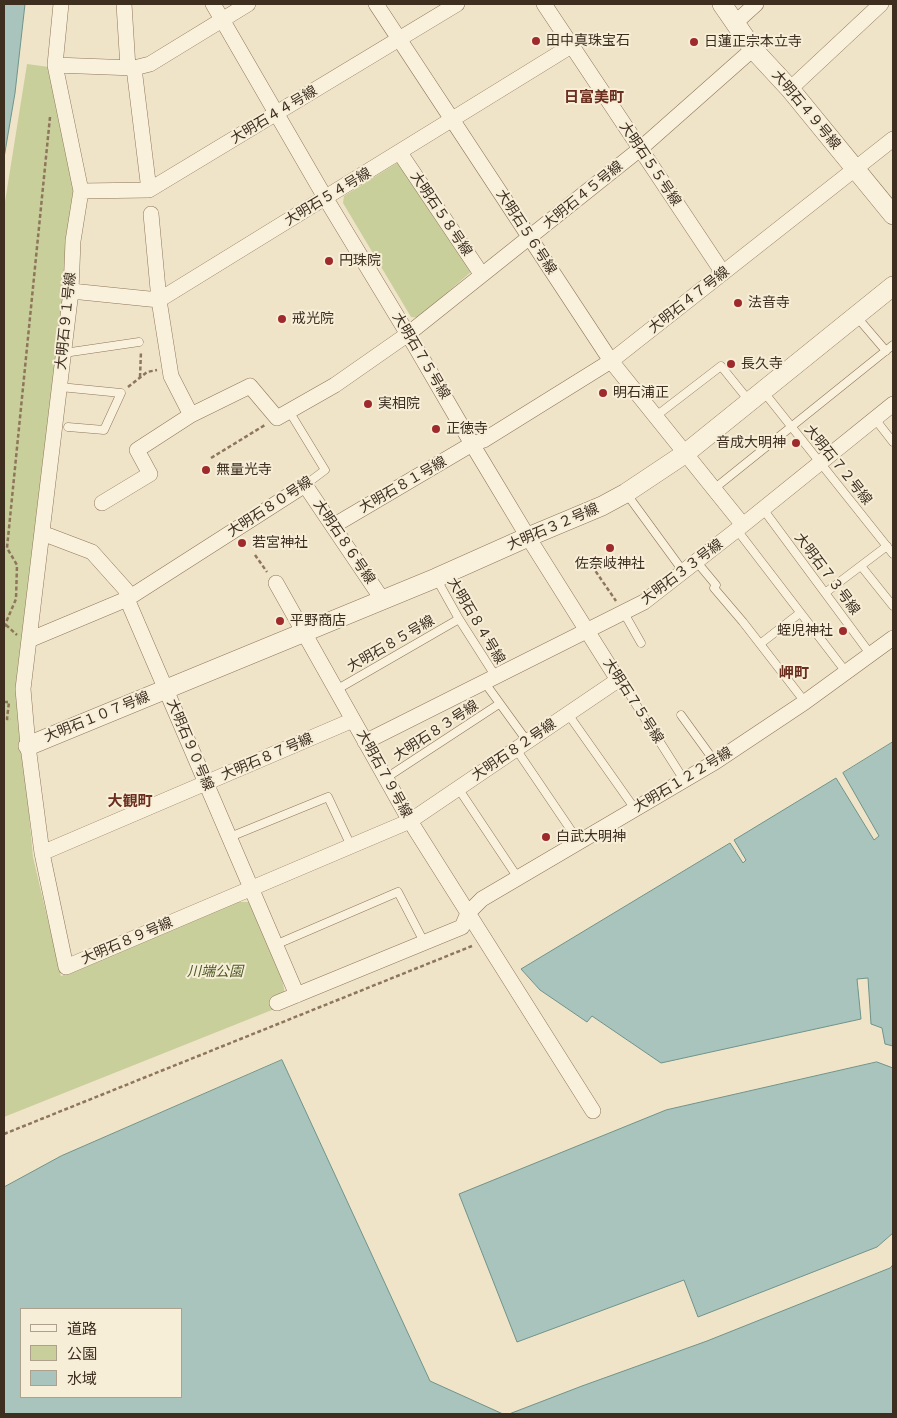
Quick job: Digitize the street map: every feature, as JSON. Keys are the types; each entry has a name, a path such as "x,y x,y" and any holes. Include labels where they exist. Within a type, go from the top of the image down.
{"street":[{"name":"大明石９１号線","path":"23,637 42,533 71,291 73,241 81,191 56,66 61,4"},
{"path":"124,4 131,68 149,190"},
{"name":"大明石７５号線","path":"213,4 326,199 472,444 618,680"},
{"path":"56,66 131,68 150,64 248,4"},
{"name":"大明石５６号線","path":"376,4 611,361 715,488 740,527"},
{"name":"大明石４４号線","path":"81,191 149,190 458,4"},
{"name":"大明石５５号線","path":"544,4 723,273"},
{"name":"大明石４９号線","path":"722,4 753,48 790,89 893,215"},
{"path":"735,23 756,4"},
{"path":"790,89 881,4"},
{"name":"大明石５４号線","path":"159,300 326,199 571,46"},
{"name":"大明石４５号線","path":"408,334 640,149 753,48"},
{"name":"大明石４７号線","path":"472,444 484,440 611,361 893,139"},
{"name":"大明石５８号線","path":"400,153 482,275"},
{"path":"151,214 159,300 171,376 191,415"},
{"name":"大明石３２号線","path":"166,689 436,578 602,506 626,493 686,454 893,286"},
{"path":"71,291 159,300"},
{"path":"102,503 150,474 137,450 191,415 250,386 283,415 335,385 408,334"},
{"name":"大明石３３号線","path":"366,742 644,602 893,404"},
{"name":"大明石８１号線","path":"333,526 472,444"},
{"name":"大明石８６号線","path":"305,485 382,599"},
{"name":"大明石８０号線","path":"23,637 127,599 305,485"},
{"name":"大明石９０号線","path":"42,533 92,552 126,590 127,599 297,995"},
{"name":"大明石７９号線","path":"276,583 410,821 592,1111"},
{"name":"大明石８９号線","path":"23,637 23,689 28,746 42,853 66,967 410,821"},
{"name":"大明石１２２号線","path":"277,1003 462,927 468,913 482,899 715,762 805,702 893,638"},
{"name":"大明石８２号線","path":"410,821 618,680"},
{"name":"大明石１０７号線","path":"28,746 166,689"},
{"name":"大明石８７号線","path":"42,853 353,720"}],"lane":[{"path":"856,316 886,351"},
{"path":"64,353 140,342"},
{"path":"715,488 893,345"},
{"name":"大明石７２号線","path":"656,416 720,366 791,426 893,554"},
{"path":"60,387 121,393 104,430 68,427"},
{"name":"大明石８０号線","path":"283,415 325,470 305,485"},
{"path":"875,419 893,442"},
{"path":"626,493 683,571"},
{"name":"大明石７３号線","path":"763,509 871,654"},
{"path":"740,527 800,613 846,672"},
{"path":"826,593 886,546"},
{"path":"696,561 716,585 714,588 805,702"},
{"path":"861,566 893,606"},
{"name":"大明石８４号線","path":"436,578 490,680 499,704 579,842"},
{"path":"624,613 641,643"},
{"path":"760,644 800,613"},
{"name":"大明石８５号線","path":"336,690 459,619"},
{"name":"大明石７５号線","path":"618,680 623,684 684,780"},
{"name":"大明石８３号線","path":"386,778 499,704"},
{"path":"568,714 635,809"},
{"path":"681,715 715,762"},
{"path":"458,788 518,878"},
{"path":"230,837 328,797 351,846"},
{"path":"276,944 398,892 424,942"}],"path":[{"path":"23,637 5,626 16,599 17,565 7,548 50,115"},
{"path":"140,342 140,377"},
{"path":"121,393 146,372 170,369"},
{"path":"210,458 283,415"},
{"path":"255,555 276,583"},
{"path":"592,566 624,613"},
{"path":"4,702 9,702 7,719"},
{"path":"4,1134 472,946"}],"green space":[{"name":"川端公園","path":"27,64 49,67 76,192 23,748 33,857 61,976 236,902 249,902 281,974 287,1004 4,1117 4,208"},
{"path":"397,163 402,165 472,271 418,318 411,317 343,203 344,196"}],"water":[{"path":"4,4 25,4 15,93 4,158"},
{"path":"893,742 893,1046 885,1044 882,1028 871,1024 868,978 857,979 861,1019 661,1063 592,1016 587,1022 540,990 521,969 730,843 743,863 746,860 734,840 836,778 874,840 879,836 843,773"},
{"path":"282,1060 430,1381 503,1414 4,1414 4,1187 61,1156"},
{"path":"877,1062 893,1068 893,1233 877,1247 698,1317 684,1280 517,1342 459,1194 666,1110"},
{"path":"893,1265 893,1414 509,1414 707,1341 890,1268"}],"place":[{"name":"田中真珠宝石","path":"536,41"},
{"name":"日蓮正宗本立寺","path":"694,42"},
{"name":"円珠院","path":"329,261"},
{"name":"法音寺","path":"738,303"},
{"name":"戒光院","path":"282,319"},
{"name":"長久寺","path":"731,364"},
{"name":"明石浦正","path":"603,393"},
{"name":"実相院","path":"368,404"},
{"name":"正徳寺","path":"436,429"},
{"name":"音成大明神","path":"796,443"},
{"name":"無量光寺","path":"206,470"},
{"name":"若宮神社","path":"242,543"},
{"name":"佐奈岐神社","path":"610,548"},
{"name":"平野商店","path":"280,621"},
{"name":"蛭児神社","path":"843,631"},
{"name":"白武大明神","path":"546,837"}],"district":[{"name":"日富美町","path":"594,98"},
{"name":"岬町","path":"794,674"},
{"name":"大観町","path":"130,802"}]}
